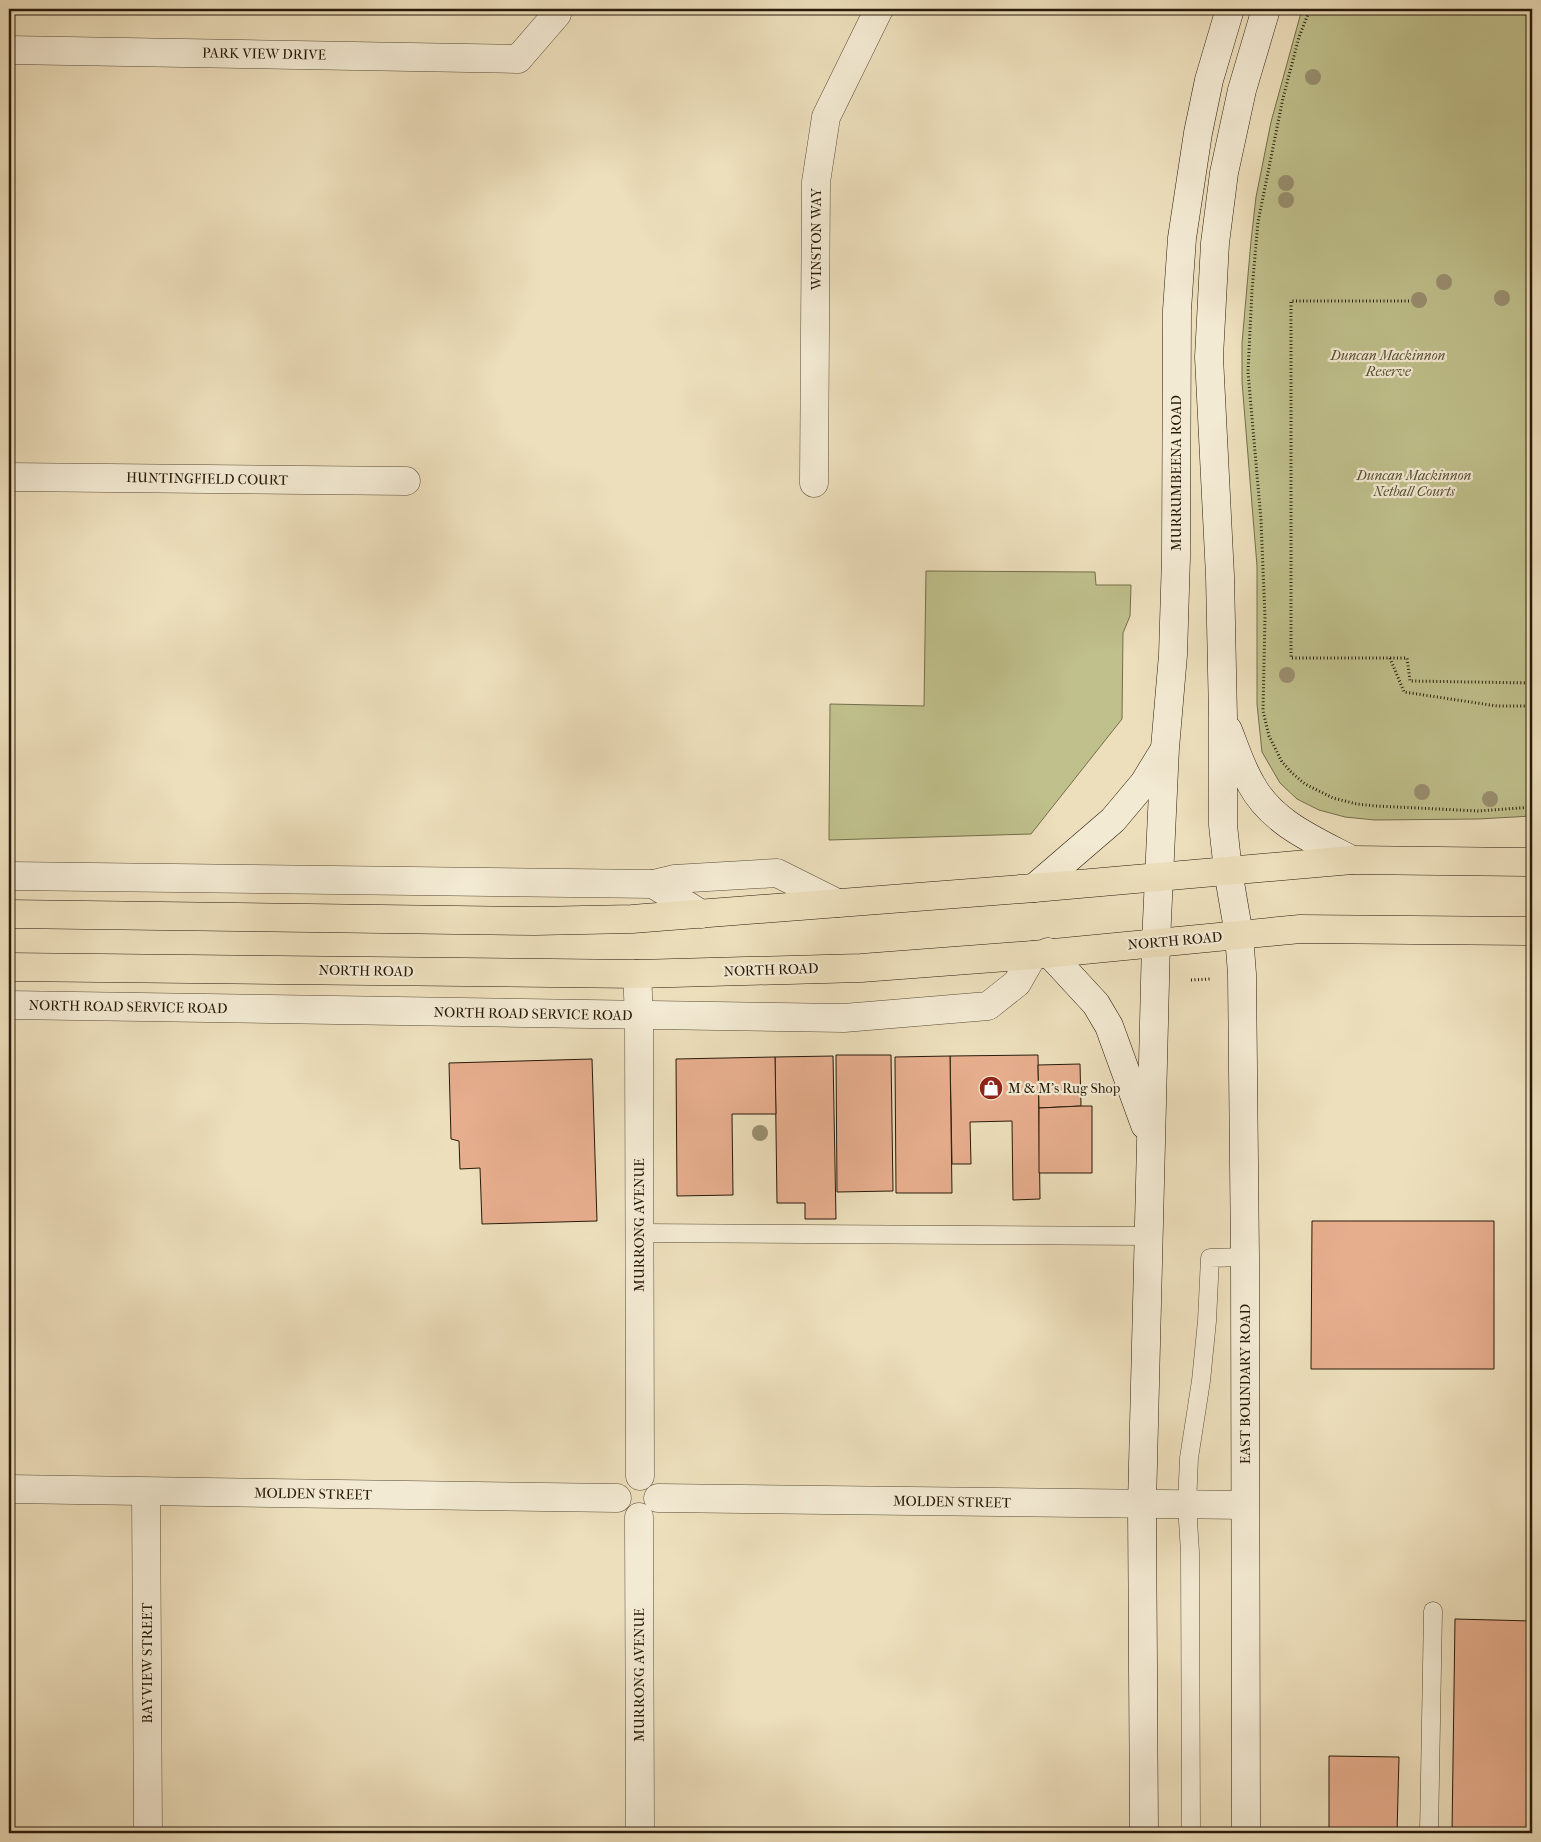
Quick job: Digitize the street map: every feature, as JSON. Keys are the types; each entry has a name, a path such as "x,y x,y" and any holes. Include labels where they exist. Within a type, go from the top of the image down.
{"highway":[{"path":"9,914 535,921 701,914 837,904 1352,860 1532,862"},
{"name":"NORTH ROAD","path":"9,967 637,974 861,968 1040,954 1300,929 1532,931"}],"street":[{"name":"PARK VIEW DRIVE","path":"9,50 518,59 556,14 557,9"},
{"name":"WINSTON WAY","path":"814,483 816,182 826,117 879,9"},
{"name":"MURRUMBEENA ROAD","path":"1156,942 1165,748 1173,655 1176,556 1177,310 1182,238 1198,133 1209,80 1230,9"},
{"path":"1239,935 1228,870 1223,817 1220,576 1208,357 1215,243 1224,173 1242,90 1266,9"},
{"name":"HUNTINGFIELD COURT","path":"9,477 406,481"},
{"path":"1223,717 1244,772 1266,806 1300,834 1352,860"},
{"path":"1034,888 1113,820 1144,784 1165,748"},
{"path":"9,876 653,884 674,879 777,873 837,904"},
{"path":"653,884 701,914"},
{"name":"EAST BOUNDARY ROAD","path":"1239,935 1242,974 1245,1257 1246,1833"},
{"path":"1144,1833 1142,1505 1156,942"},
{"path":"1040,954 1096,1004 1109,1026 1150,1138"},
{"name":"NORTH ROAD SERVICE ROAD","path":"9,1005 844,1018 988,1006 1017,983 1040,954"},
{"name":"MURRONG AVENUE","path":"637,974 639,1015 640,1476"},
{"path":"640,1476 652,1483 656,1488 648,1508 632,1516 622,1510 617,1498 618,1491 624,1481 630,1478 640,1476"},
{"name":"MOLDEN STREET","path":"9,1489 617,1498"},
{"name":"BAYVIEW STREET","path":"146,1492 148,1833"},
{"name":"MOLDEN STREET","path":"648,1508 1245,1505"},
{"name":"MURRONG AVENUE","path":"640,1833 648,1508"}],"lane":[{"path":"639,1233 1148,1236"},
{"path":"1191,1833 1190,1552 1187,1505 1189,1458 1201,1381 1210,1258 1245,1257"},
{"path":"1429,1833 1433,1611"}],"path":[{"path":"1310,9 1299,36 1283,98 1258,222 1252,290 1248,372 1261,520 1266,617 1264,711 1269,736 1282,762 1292,773 1305,784 1333,798 1376,806 1478,811 1532,807"},
{"path":"1409,301 1291,301 1291,658 1407,658 1410,681 1532,683"},
{"path":"1390,658 1404,692 1497,706 1532,706"},
{"path":"1192,980 1210,979"}],"green space":[{"name":"Duncan Mackinnon Reserve","path":"1302,9 1532,9 1532,816 1478,819 1375,820 1345,817 1319,810 1297,799 1280,783 1262,752 1257,704 1257,566 1242,382 1242,343 1256,197 1271,122"},
{"path":"926,571 1095,572 1096,585 1131,585 1130,616 1123,633 1122,719 1031,834 829,840 830,704 924,706"}],"building":[{"path":"836,1055 891,1055 893,1191 837,1192"},
{"path":"1038,1055 1040,1199 1013,1200 1012,1121 970,1122 971,1164 952,1164 950,1056"},
{"path":"833,1056 836,1219 805,1219 805,1203 777,1203 775,1057"},
{"path":"950,1056 952,1193 896,1193 895,1057"},
{"path":"775,1057 776,1114 732,1114 733,1195 677,1196 676,1059"},
{"path":"592,1059 597,1221 482,1224 480,1168 460,1169 459,1141 451,1139 449,1063"},
{"path":"1080,1064 1081,1106 1039,1108 1038,1065"},
{"path":"1092,1106 1092,1173 1039,1173 1039,1108"},
{"path":"1312,1221 1494,1221 1494,1369 1311,1369"},
{"path":"1455,1619 1532,1621 1532,1833 1452,1833"},
{"path":"1329,1756 1399,1757 1397,1833 1329,1833"}],"place":[{"name":"M & M's Rug Shop","path":"991,1088"}],"park label":[{"name":"Duncan Mackinnon Netball Courts","path":"1414,484"}]}
